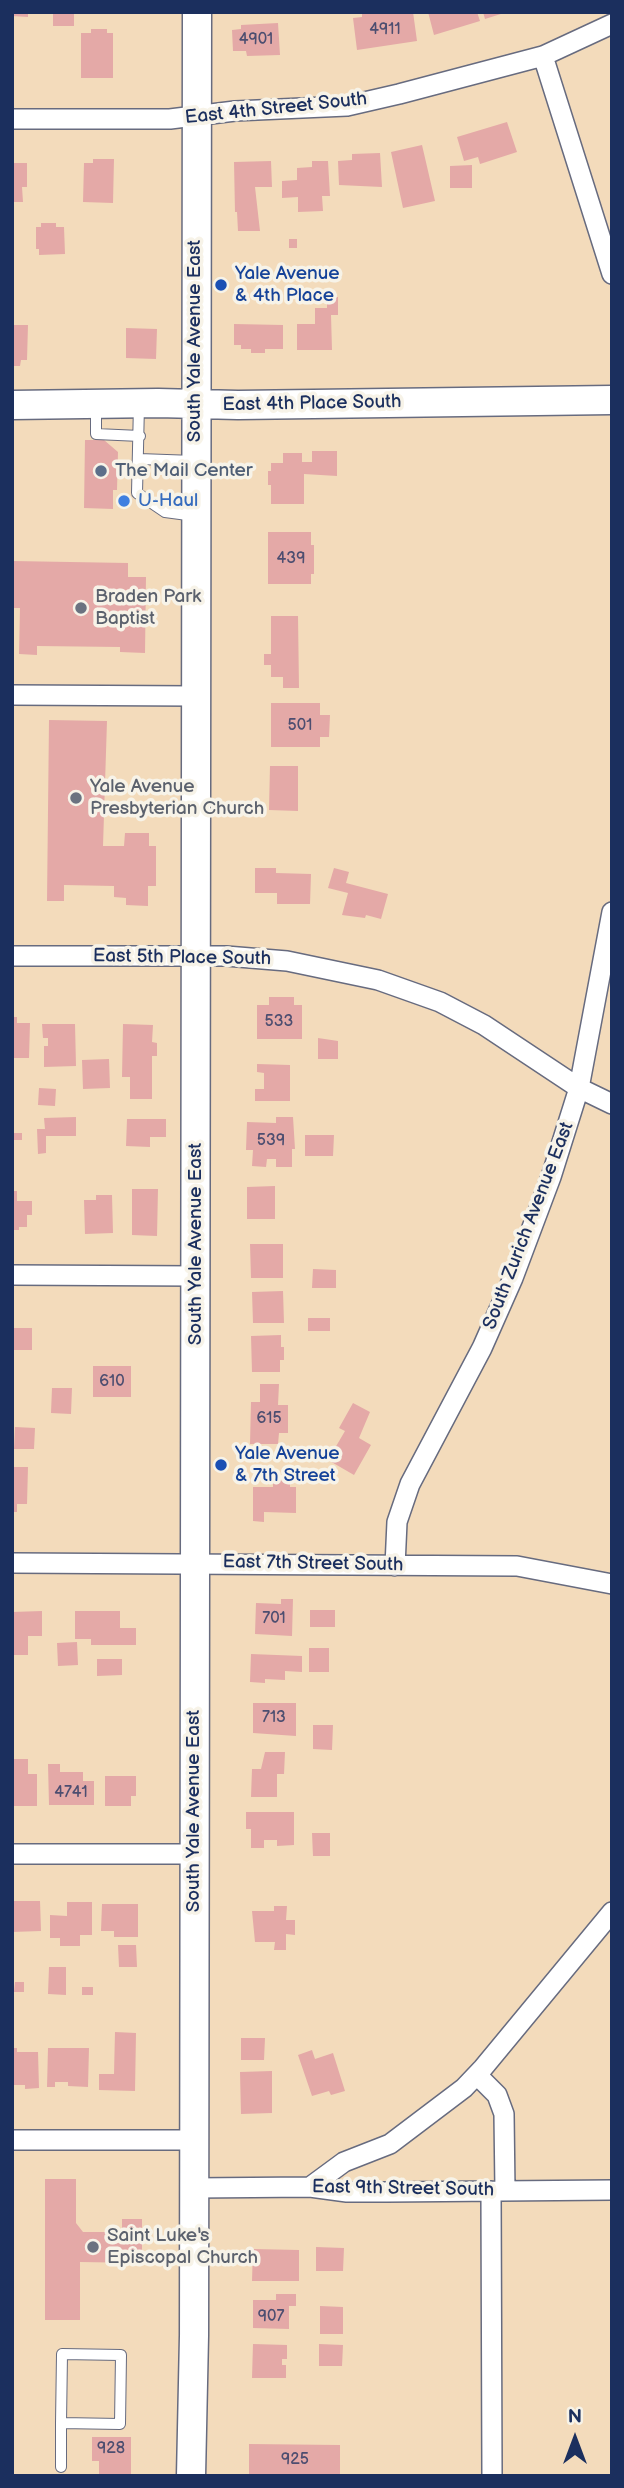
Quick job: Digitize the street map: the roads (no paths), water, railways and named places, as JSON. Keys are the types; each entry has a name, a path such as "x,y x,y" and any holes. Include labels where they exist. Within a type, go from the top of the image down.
{"main road":[{"name":"South Yale Avenue East","path":"191,2476 195,1854 197,12"},
{"name":"East 4th Place South","path":"12,405 612,400"}],"street":[{"name":"East 4th Street South","path":"12,119 170,119 347,106 543,56 612,24"},
{"path":"543,56 612,274"},
{"path":"12,695 195,696"},
{"name":"South Zurich Avenue East","path":"395,1566 397,1522 410,1484 482,1348 513,1278 551,1177 579,1088 612,912"},
{"name":"East 5th Place South","path":"12,956 226,956 286,961 378,980 440,1002 484,1025 579,1088 612,1104"},
{"path":"12,1275 196,1276"},
{"name":"East 7th Street South","path":"12,1563 517,1566 612,1584"},
{"path":"12,1854 195,1854"},
{"path":"310,2187 344,2162 390,2144 447,2102 477,2075 612,1912"},
{"path":"477,2075 497,2095 504,2114 498,2191 492,2476"},
{"path":"12,2140 193,2140"},
{"name":"East 9th Street South","path":"194,2188 310,2187 347,2192 612,2190"}],"lane":[{"path":"139,403 137,493 165,512 195,516"},
{"path":"96,404 96,434 140,436"},
{"path":"139,459 195,461"},
{"path":"61,2423 120,2424 121,2355 62,2354 61,2423 61,2467"}],"place":[{"name":"Yale Avenue & 4th Place","path":"221,285"},
{"name":"The Mail Center","path":"101,471"},
{"name":"U-Haul","path":"124,501"},
{"name":"Braden Park Baptist","path":"81,608"},
{"name":"Yale Avenue Presbyterian Church","path":"76,798"},
{"name":"Yale Avenue & 7th Street","path":"221,1465"},
{"name":"Saint Luke's Episcopal Church","path":"93,2247"}]}
